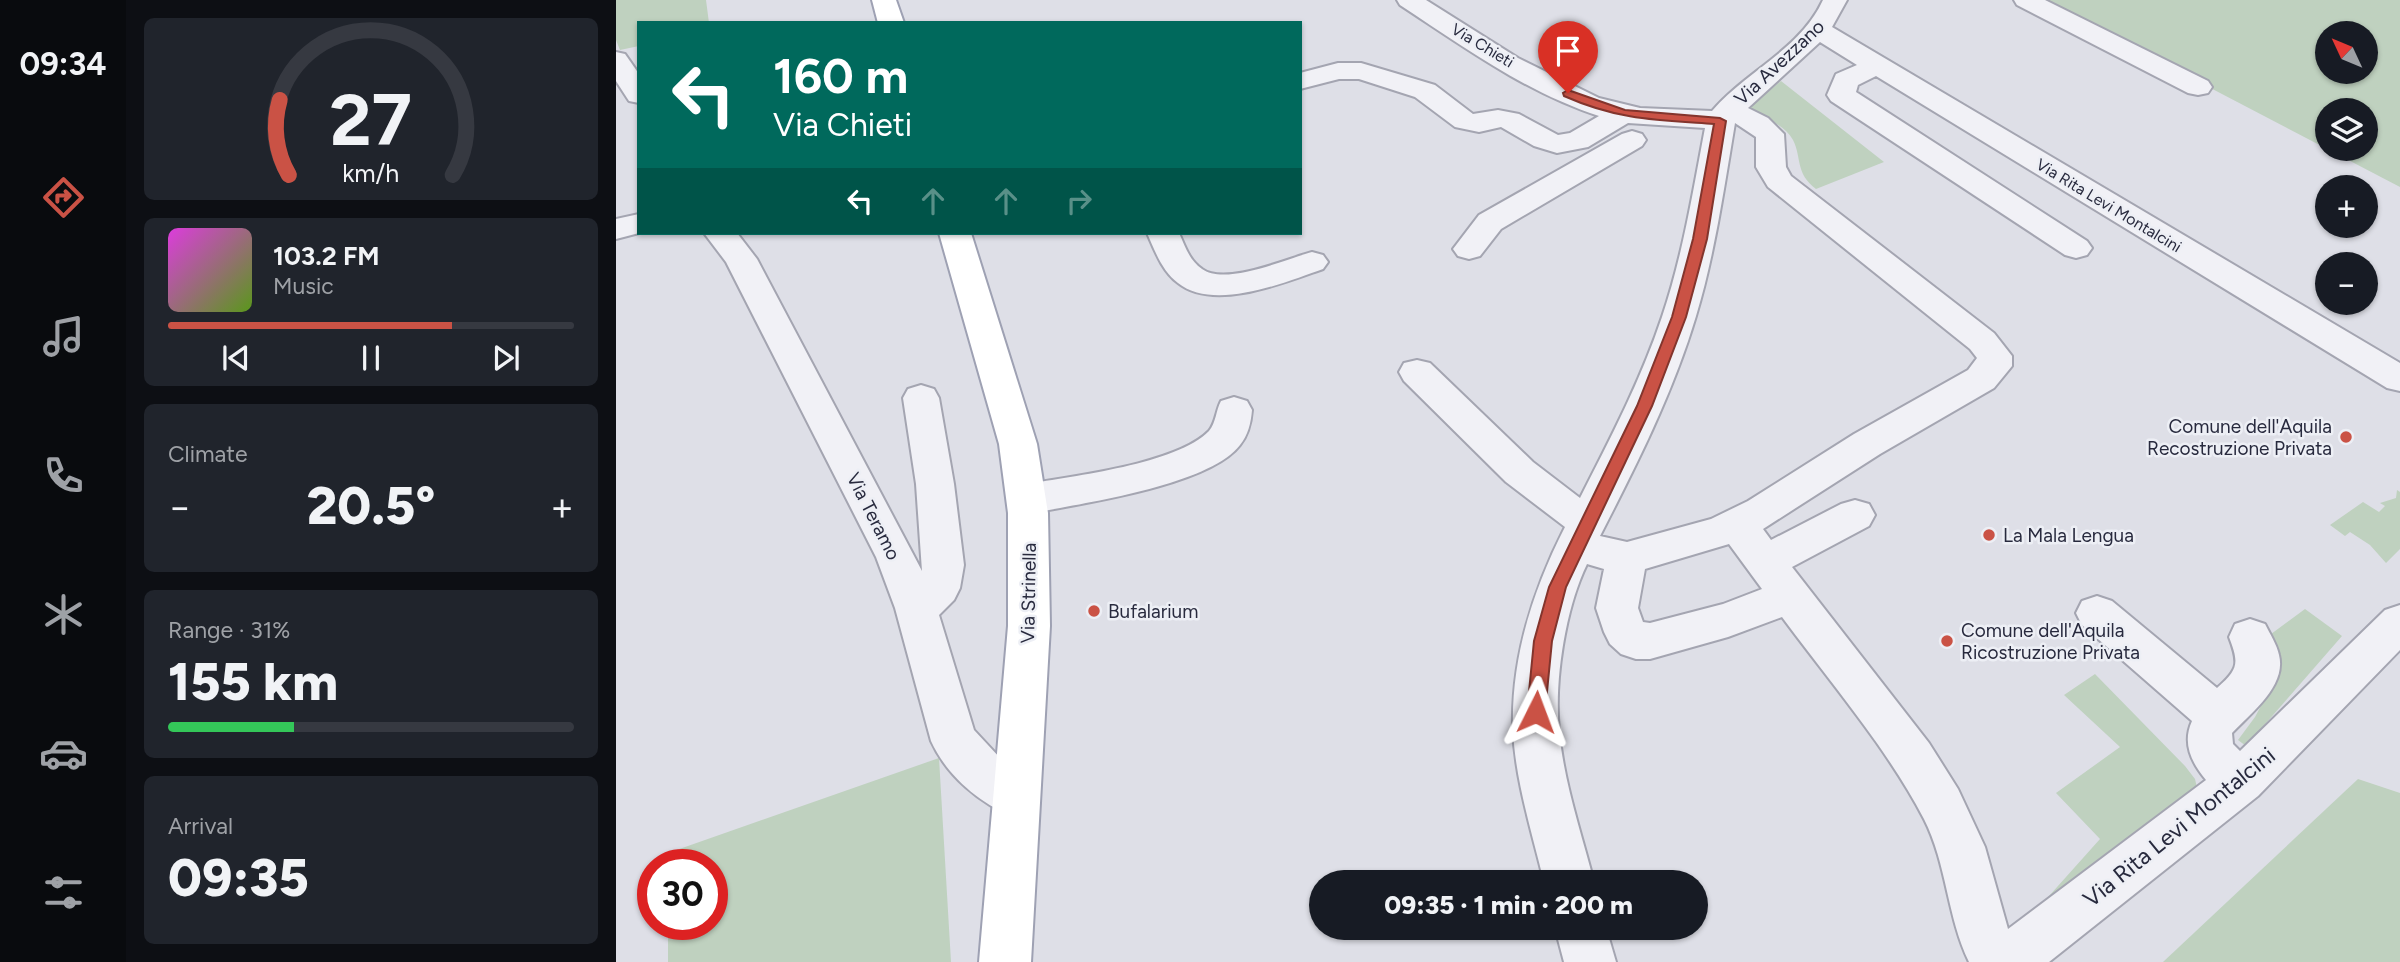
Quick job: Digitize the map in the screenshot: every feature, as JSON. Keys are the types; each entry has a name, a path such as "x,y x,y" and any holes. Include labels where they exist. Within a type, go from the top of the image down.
{"main road":[{"path":"884,0 890,21"},
{"name":"Via Strinella","path":"957,235 1018,444 1027,499 1029,626 1005,962"}],"street":[{"name":"Via Chieti","path":"1409,0 1545,82 1596,106 1624,114 1665,117 1725,115"},
{"name":"Via Avezzano","path":"1566,870 1543,779 1536,712 1541,659 1552,604 1582,534 1640,415 1679,317 1700,239 1725,115 1818,30 1829,15 1835,0"},
{"path":"2026,0 2198,87"},
{"name":"Via Rita Levi Montalcini","path":"1818,30 2400,379"},
{"path":"616,60 637,92"},
{"path":"1877,65 1846,80 1841,95 2076,248"},
{"path":"1302,80 1338,71 1362,71 1424,91 1465,121 1479,123 1498,118 1509,120 1544,140 1557,144 1578,141 1624,114"},
{"path":"1417,372 1559,506 1582,534 1627,558 1709,536 1737,525 1776,504 1867,444 1991,371 1996,361 1991,350 1982,341 1779,181 1771,167 1770,134 1758,124 1725,115"},
{"path":"1469,249 1490,222 1656,126 1665,117"},
{"path":"616,229 637,224"},
{"name":"Via Teramo","path":"722,235 741,259 884,532 916,608 954,741 984,774 1016,796"},
{"path":"1164,235 1180,267 1193,279 1204,283 1240,283 1312,262"},
{"path":"916,608 929,601 939,588 944,565 936,484 921,398"},
{"path":"1027,499 1150,472 1206,453 1227,435 1234,410"},
{"path":"1627,558 1617,608 1625,632 1636,641 1650,641 1720,622 1778,579 1855,514"},
{"path":"1737,525 1913,758 1941,804 1961,847 1982,933 1997,962"},
{"path":"2097,613 2219,717"},
{"name":"Via Rita Levi Montalcini","path":"2007,962 2241,781 2400,622"},
{"path":"2241,781 2223,765 2211,748 2209,732 2258,672 2260,654 2249,637"},
{"path":"1584,940 1590,962"}],"green space":[{"path":"616,0 706,0 709,21 637,21 637,46 620,50 616,40"},
{"path":"2042,0 2400,0 2400,187 2350,161 2378,161 2378,98 2315,98 2315,143"},
{"path":"1781,81 1884,162 1816,189 1802,171 1796,147 1789,134 1772,121 1746,110"},
{"path":"2397,490 2400,492 2400,549 2386,563 2370,545 2350,532 2345,536 2330,525 2363,502 2379,512 2385,506 2380,503 2396,498"},
{"path":"2305,609 2342,636 2246,746 2238,740 2255,717 2279,672 2267,637"},
{"path":"2095,674 2185,766 2195,779 2198,792 2014,935 2100,839 2056,793 2120,747 2064,695"},
{"path":"939,758 951,962 668,962 668,940 728,940 728,849 679,849"},
{"path":"2358,779 2400,793 2400,962 2163,962"}],"place":[{"name":"Comune dell'Aquila Recostruzione Privata","path":"2346,437"},
{"name":"La Mala Lengua","path":"1989,535"},
{"name":"Bufalarium","path":"1094,611"},
{"name":"Comune dell'Aquila Ricostruzione Privata","path":"1947,641"}],"route":[{"path":"1536,712 1543,641 1557,587 1644,406 1679,317 1700,239 1720,121 1624,114 1596,106 1568,93"}]}
